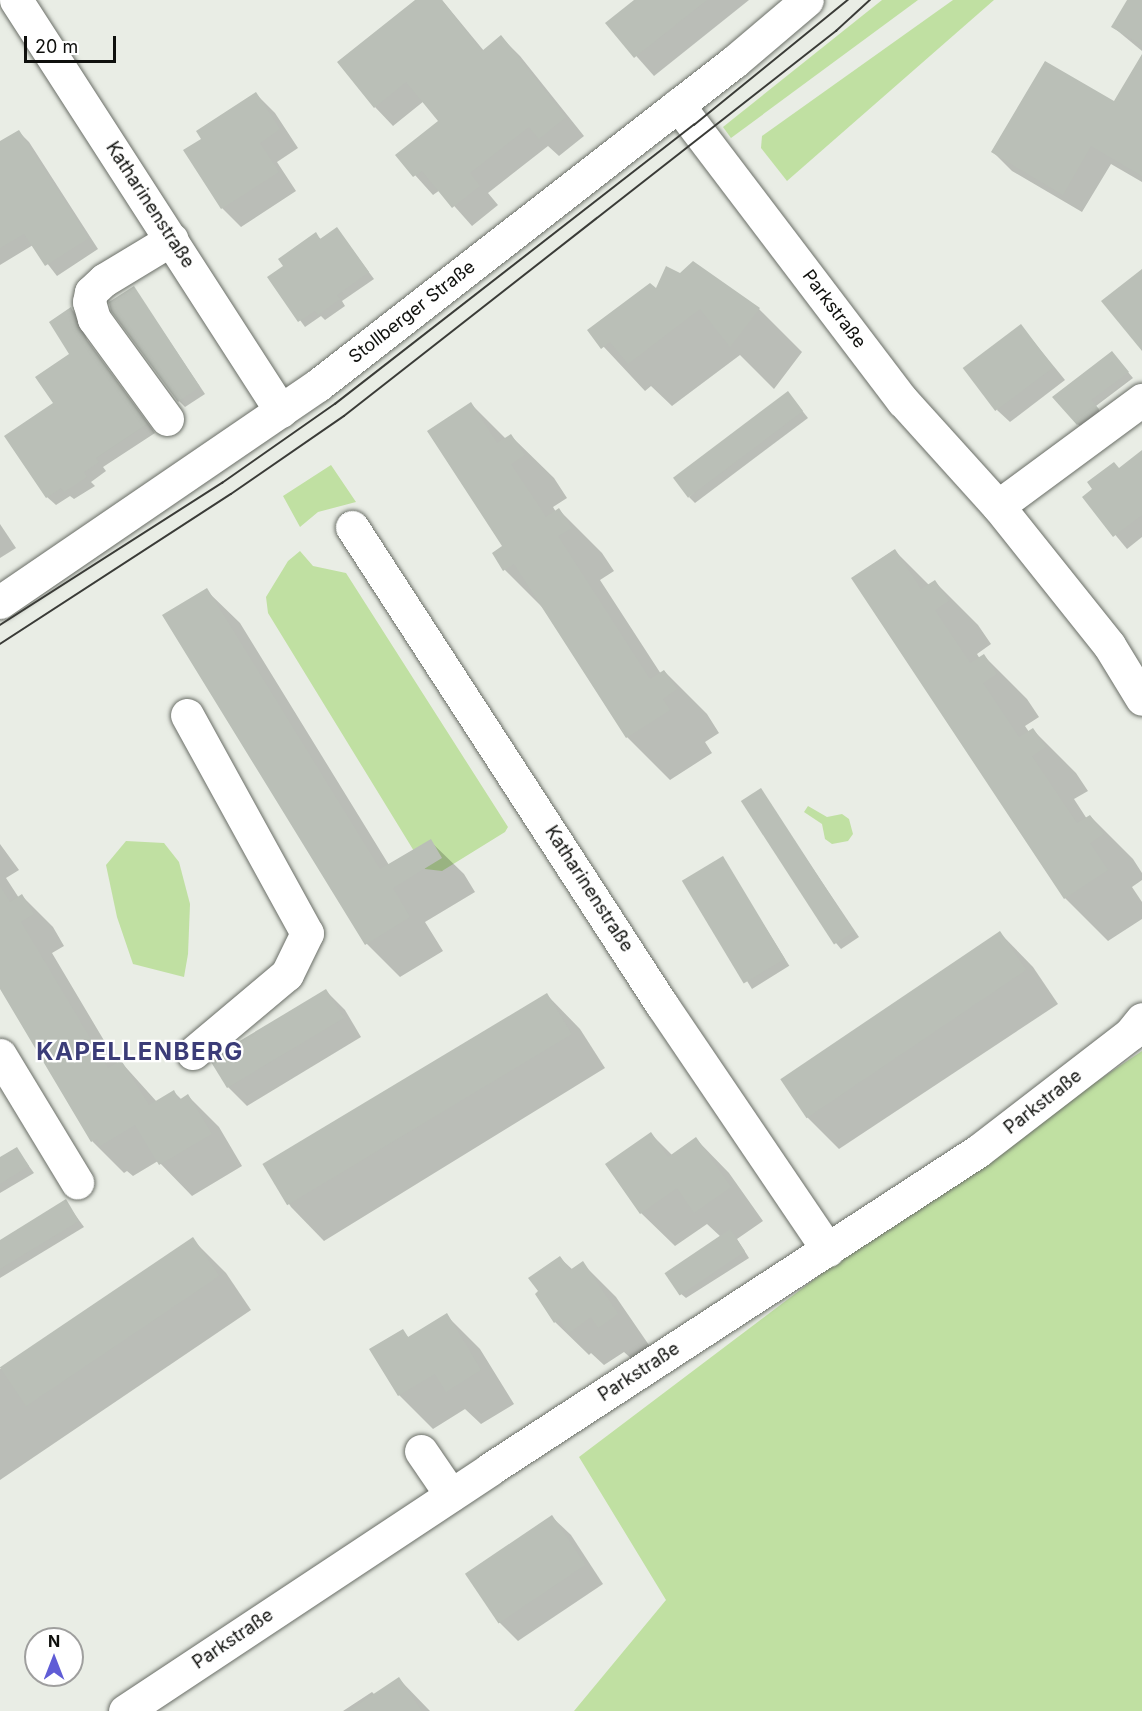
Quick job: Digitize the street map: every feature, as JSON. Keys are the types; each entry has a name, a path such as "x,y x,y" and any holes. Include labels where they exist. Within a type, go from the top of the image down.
{"street":[{"name":"Katharinenstraße","path":"16,0 281,411"},
{"name":"Stollberger Straße","path":"0,602 281,411 678,105 807,0"},
{"name":"Parkstraße","path":"678,105 903,401 998,506 1109,645 1142,699"},
{"path":"167,419 94,319 89,302 91,292 104,280 172,239"},
{"path":"998,506 1142,400"},
{"name":"Katharinenstraße","path":"352,527 662,1005 828,1250"},
{"path":"187,715 307,933 287,974 192,1053"},
{"name":"Parkstraße","path":"125,1711 450,1495 978,1151 1130,1034 1142,1019"},
{"path":"0,1055 77,1182"},
{"path":"421,1451 450,1495"}],"green space":[{"path":"882,0 918,0 731,138 723,127"},
{"path":"953,0 994,0 787,181 761,148 762,136"},
{"path":"331,465 356,502 318,512 300,527 283,496"},
{"path":"300,551 313,566 346,573 508,827 505,832 442,871 425,869 268,613 266,597 288,561"},
{"path":"808,806 827,817 842,814 849,819 853,834 848,841 832,844 825,839 822,824 804,812"},
{"path":"126,841 164,843 179,862 190,904 188,954 184,977 133,964 117,917 106,865"},
{"path":"1142,1051 1142,1711 574,1711 666,1600 579,1457 914,1204"}],"building":[{"path":"415,0 442,0 482,51 501,35 566,117 539,139 529,127 470,173 480,186 452,208 422,171 413,177 395,155 438,121 406,82 374,108 337,62"},
{"path":"634,0 707,0 634,58 605,23"},
{"path":"1127,0 1142,0 1142,45 1111,27"},
{"path":"1142,54 1142,176 1091,146 1063,195 991,152 1045,61 1114,101"},
{"path":"256,92 280,129 260,143 279,172 221,209 183,150 201,139 196,131"},
{"path":"19,130 89,238 45,266 24,234 0,248 0,141"},
{"path":"337,227 369,272 337,295 340,299 318,315 315,311 298,322 267,277 283,266 278,259 316,232 320,239"},
{"path":"693,261 760,308 730,347 700,309 628,364 610,342 601,349 587,330 650,283 656,288 666,266 680,273"},
{"path":"1142,269 1142,351 1101,301"},
{"path":"134,286 200,387 178,402 111,311 109,302"},
{"path":"71,307 79,330 147,424 96,458 99,462 84,472 87,477 64,492 61,488 46,498 4,436 53,403 35,377 69,354 49,322"},
{"path":"1021,324 1053,367 995,411 963,368"},
{"path":"1112,351 1129,372 1091,400 1099,409 1077,425 1052,397"},
{"path":"788,391 803,411 688,498 673,478"},
{"path":"471,402 497,443 511,434 525,455 511,464 546,517 559,508 572,528 558,536 650,679 664,670 677,689 663,699 670,710 626,738 514,564 503,571 492,553 502,546 427,431"},
{"path":"1142,450 1142,515 1113,537 1082,497 1092,489 1087,482 1114,462 1119,468"},
{"path":"895,549 921,589 935,580 949,601 935,610 970,663 984,654 997,674 983,683 1019,737 1033,728 1046,747 1032,756 1077,823 1090,815 1104,834 1090,843 1108,870 1064,899 851,578"},
{"path":"207,588 380,869 431,839 442,858 393,888 410,917 365,945 162,615"},
{"path":"761,788 854,931 834,944 741,801"},
{"path":"723,856 785,959 744,984 682,881"},
{"path":"0,886 10,902 22,894 34,914 21,922 108,1068 121,1060 149,1105 174,1090 179,1100 188,1094 212,1134 159,1165 135,1125 100,1146 97,1139 91,1142 0,989"},
{"path":"1000,931 1026,970 807,1118 780,1079"},
{"path":"326,989 344,1018 227,1088 211,1062 228,1048"},
{"path":"547,993 572,1034 287,1205 262,1164"},
{"path":"651,1132 668,1157 696,1137 731,1187 694,1213 677,1188 640,1214 605,1164"},
{"path":"17,1147 29,1166 0,1184 0,1157"},
{"path":"66,1199 79,1221 0,1269 0,1240"},
{"path":"730,1229 745,1251 680,1296 665,1273"},
{"path":"193,1237 219,1276 26,1406 0,1367"},
{"path":"560,1256 570,1270 583,1261 618,1314 598,1328 591,1317 569,1333 559,1319 554,1323 535,1294 538,1291 528,1278"},
{"path":"447,1313 481,1370 446,1392 435,1374 398,1396 369,1349 403,1329 408,1337"},
{"path":"552,1515 586,1565 499,1623 465,1574"},
{"path":"399,1677 422,1711 348,1711"}],"tram line":[{"path":"0,625 222,483 335,404 694,125 848,0"},
{"path":"0,644 231,494 344,416 836,31 870,0"}],"district":[{"name":"KAPELLENBERG","path":"140,1052"}]}
